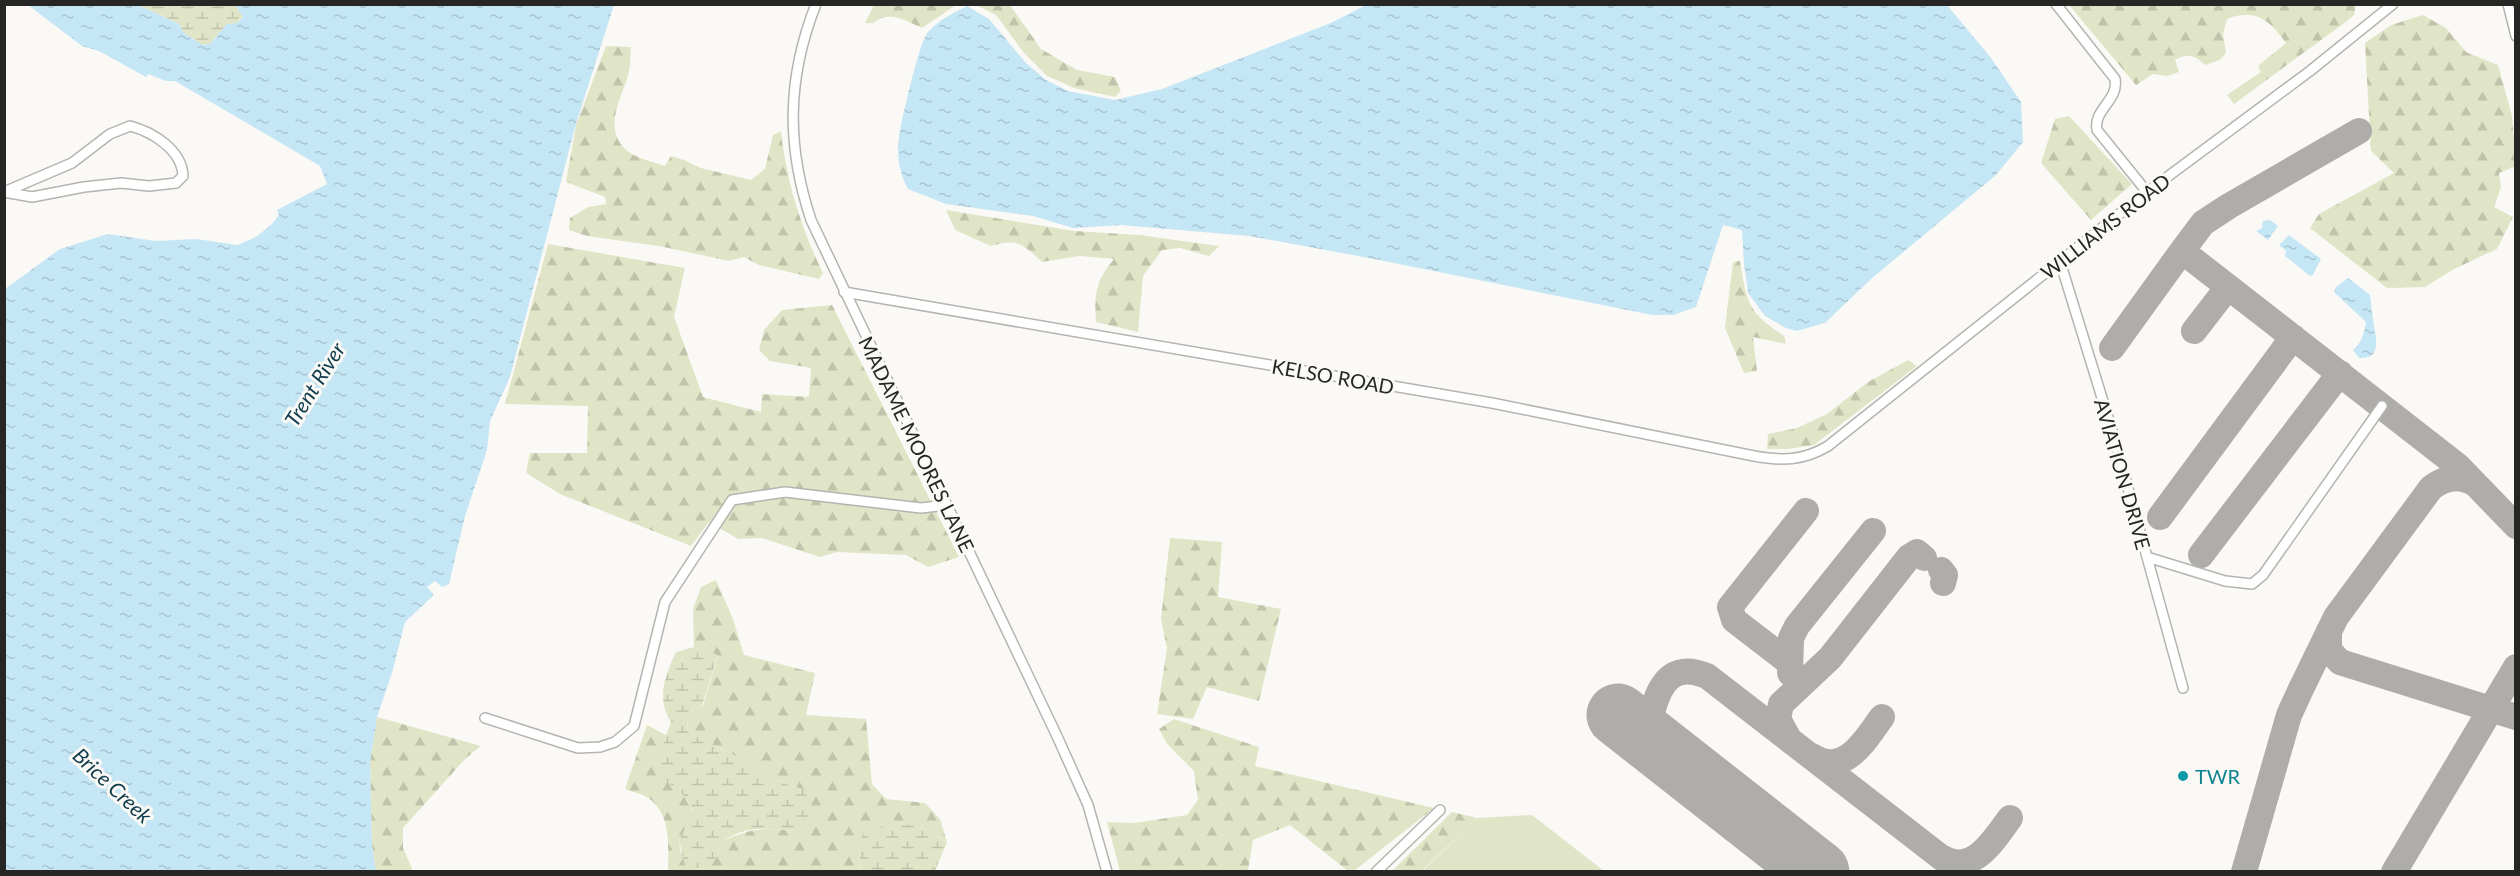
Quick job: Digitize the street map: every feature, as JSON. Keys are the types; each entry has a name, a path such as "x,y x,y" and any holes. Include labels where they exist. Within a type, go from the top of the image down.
{"street":[{"name":"MADAME MOORES LANE","path":"816,4 807,28 792,109 795,165 811,220 1083,795 1104,852 1107,872"},
{"path":"2056,4 2115,79 2117,88 2114,96 2098,115 2097,130 2147,192"},
{"name":"WILLIAMS ROAD","path":"1820,451 2147,192 2310,70 2393,4"},
{"path":"2508,4 2516,36"},
{"path":"130,126 143,129 166,145 183,167 183,176 176,183 167,185 121,183 32,197 4,192 72,164 110,134 130,126"},
{"path":"47,175 52,193"},
{"name":"AVIATION DRIVE","path":"2057,263 2063,271 2110,426 2183,688"},
{"name":"KELSO ROAD","path":"844,292 1492,404 1776,459 1800,459 1820,451"},
{"path":"2147,557 2225,581 2252,584 2263,575 2382,406"},
{"path":"485,718 578,748 600,747 615,742 633,726 665,602 732,500 784,492 921,508 946,505"},
{"path":"1376,872 1440,810"}],"green space":[{"path":"874,4 956,5 922,28 903,19 891,17 865,23"},
{"path":"2356,4 2354,15 2347,21 2234,104 2227,95 2261,72 2258,66 2286,43 2268,22 2246,15 2227,19 2223,34 2226,53 2220,60 2205,65 2194,57 2184,56 2175,60 2179,72 2168,76 2153,74 2136,85 2069,5"},
{"path":"138,5 235,5 243,16 237,23 227,24 210,44 203,45 184,33 179,24"},
{"path":"976,5 1010,5 1041,49 1077,70 1115,77 1121,91 1115,97 1074,88 1047,76 1024,53 996,15"},
{"path":"2423,15 2446,28 2466,52 2498,65 2512,116 2516,166 2499,173 2501,187 2494,207 2513,217 2497,249 2454,269 2425,287 2387,288 2310,228 2319,214 2394,173 2371,151 2365,43 2391,25"},
{"path":"606,46 631,47 629,72 616,111 615,129 623,147 637,156 665,166 671,156 701,168 751,180 765,169 773,135 781,131 796,204 823,273 819,279 759,265 744,257 729,261 659,246 587,236 569,230 570,218 588,207 606,204 605,197 566,182 576,125"},
{"path":"2069,116 2132,184 2091,220 2041,163 2055,119"},
{"path":"946,210 1074,231 1139,235 1219,246 1209,256 1180,248 1162,250 1143,276 1138,332 1096,322 1095,303 1100,281 1114,259 1079,256 1042,262 1020,244 1008,243 991,246 955,230"},
{"path":"548,244 685,268 674,317 703,397 761,412 762,394 809,397 811,368 770,361 759,350 764,330 782,310 832,305 959,557 928,567 906,555 837,552 820,557 762,538 738,539 709,522 691,546 560,494 526,473 530,453 587,453 588,406 505,404"},
{"path":"1740,261 1751,305 1762,320 1784,336 1786,344 1753,337 1757,371 1744,373 1725,328 1733,262"},
{"path":"1908,360 1917,366 1814,445 1767,449 1768,434 1797,428 1827,414 1868,382"},
{"path":"1170,538 1222,542 1218,597 1281,609 1259,701 1207,687 1193,719 1157,714 1167,648 1161,619"},
{"path":"716,580 733,619 744,655 815,673 806,715 866,719 872,784 886,799 925,803 940,819 947,842 915,825 859,850 861,871 668,871 668,843 663,815 648,798 625,789 647,725 666,735 654,770 683,795 694,812 679,840 681,854 719,851 722,842 748,832 765,829 793,831 803,789 776,779 687,730 688,716 692,709 703,706 718,656 694,647 693,609 701,587"},
{"path":"694,647 718,655 702,706 692,709 688,716 687,730 776,779 803,789 812,803 808,816 793,831 750,830 733,835 723,841 713,862 696,868 685,866 679,840 694,811 683,795 653,770 671,722 666,713 663,696 668,669 676,652"},
{"path":"377,717 481,746 466,758 403,828 403,848 413,871 376,872 372,846 370,763"},
{"path":"1174,719 1259,747 1255,766 1434,808 1354,871 1348,871 1290,825 1253,840 1248,871 1120,871 1107,822 1134,823 1187,815 1198,800 1194,771 1167,744 1159,729"},
{"path":"1452,812 1477,818 1422,871 1392,871"},
{"path":"1532,815 1604,871 1422,872 1477,818"},
{"path":"915,824 947,842 935,871 861,871 859,850 863,832 878,827"}],"water":[{"path":"28,5 138,5 179,24 184,33 203,45 210,44 227,24 237,23 243,17 235,5 614,5 576,124 510,377 490,421 487,450 465,516 449,584 442,587 435,581 427,587 434,595 405,622 392,673 377,717 370,763 372,846 376,871 5,871 5,289 60,249 108,234 156,241 196,239 238,245 256,237 272,224 279,215 277,210 327,184 320,166 175,81 166,81 148,74 146,77 99,51 82,46"},
{"path":"1366,5 1947,5 1991,58 2021,102 2023,142 1996,175 1871,279 1825,323 1797,331 1786,328 1765,316 1748,293 1742,230 1723,225 1696,307 1673,315 1652,315 1249,236 1121,225 1073,228 1033,216 946,204 908,189 903,179 898,148 901,125 924,39 937,24 967,6 989,19 1026,63 1046,80 1068,91 1115,100 1162,89 1333,22"},
{"path":"2270,220 2278,226 2268,240 2256,231 2262,228 2263,221"},
{"path":"2289,235 2321,259 2313,275 2310,276 2285,256 2286,251 2279,245"},
{"path":"2348,278 2370,295 2376,345 2375,351 2367,358 2359,358 2353,350 2362,338 2366,322 2334,292 2336,287"}],"taxiway":[{"path":"2182,251 2203,223 2359,131"},
{"path":"2112,348 2182,251 2458,466 2516,526"},
{"path":"2194,331 2228,287"},
{"path":"2160,517 2293,337"},
{"path":"2201,555 2340,373"},
{"path":"2244,872 2289,715 2336,617 2431,488 2442,481 2453,478 2464,479 2475,484"},
{"path":"1790,663 1734,620 1730,607 1806,511"},
{"path":"1790,673 1791,638 1797,626 1873,531"},
{"path":"1789,739 1778,719 1781,704 1830,658 1909,557 1917,552 1924,558"},
{"path":"1941,570 1945,575 1943,583"},
{"path":"2329,631 2329,650 2340,662 2516,717"},
{"path":"2394,872 2516,667"},
{"path":"1647,738 1656,699 1669,678 1679,673 1691,672 1707,676 1960,872"},
{"path":"1812,756 1834,762 1844,759 1861,745 1882,717"},
{"path":"1941,857 1952,862 1972,859 1989,845 2010,818"}],"runway":[{"path":"1618,715 1818,872"}],"place":[{"name":"TWR","path":"2183,776"}],"water label":[{"name":"Trent River","path":"314,384"},
{"name":"Brice Creek","path":"113,785"}]}
